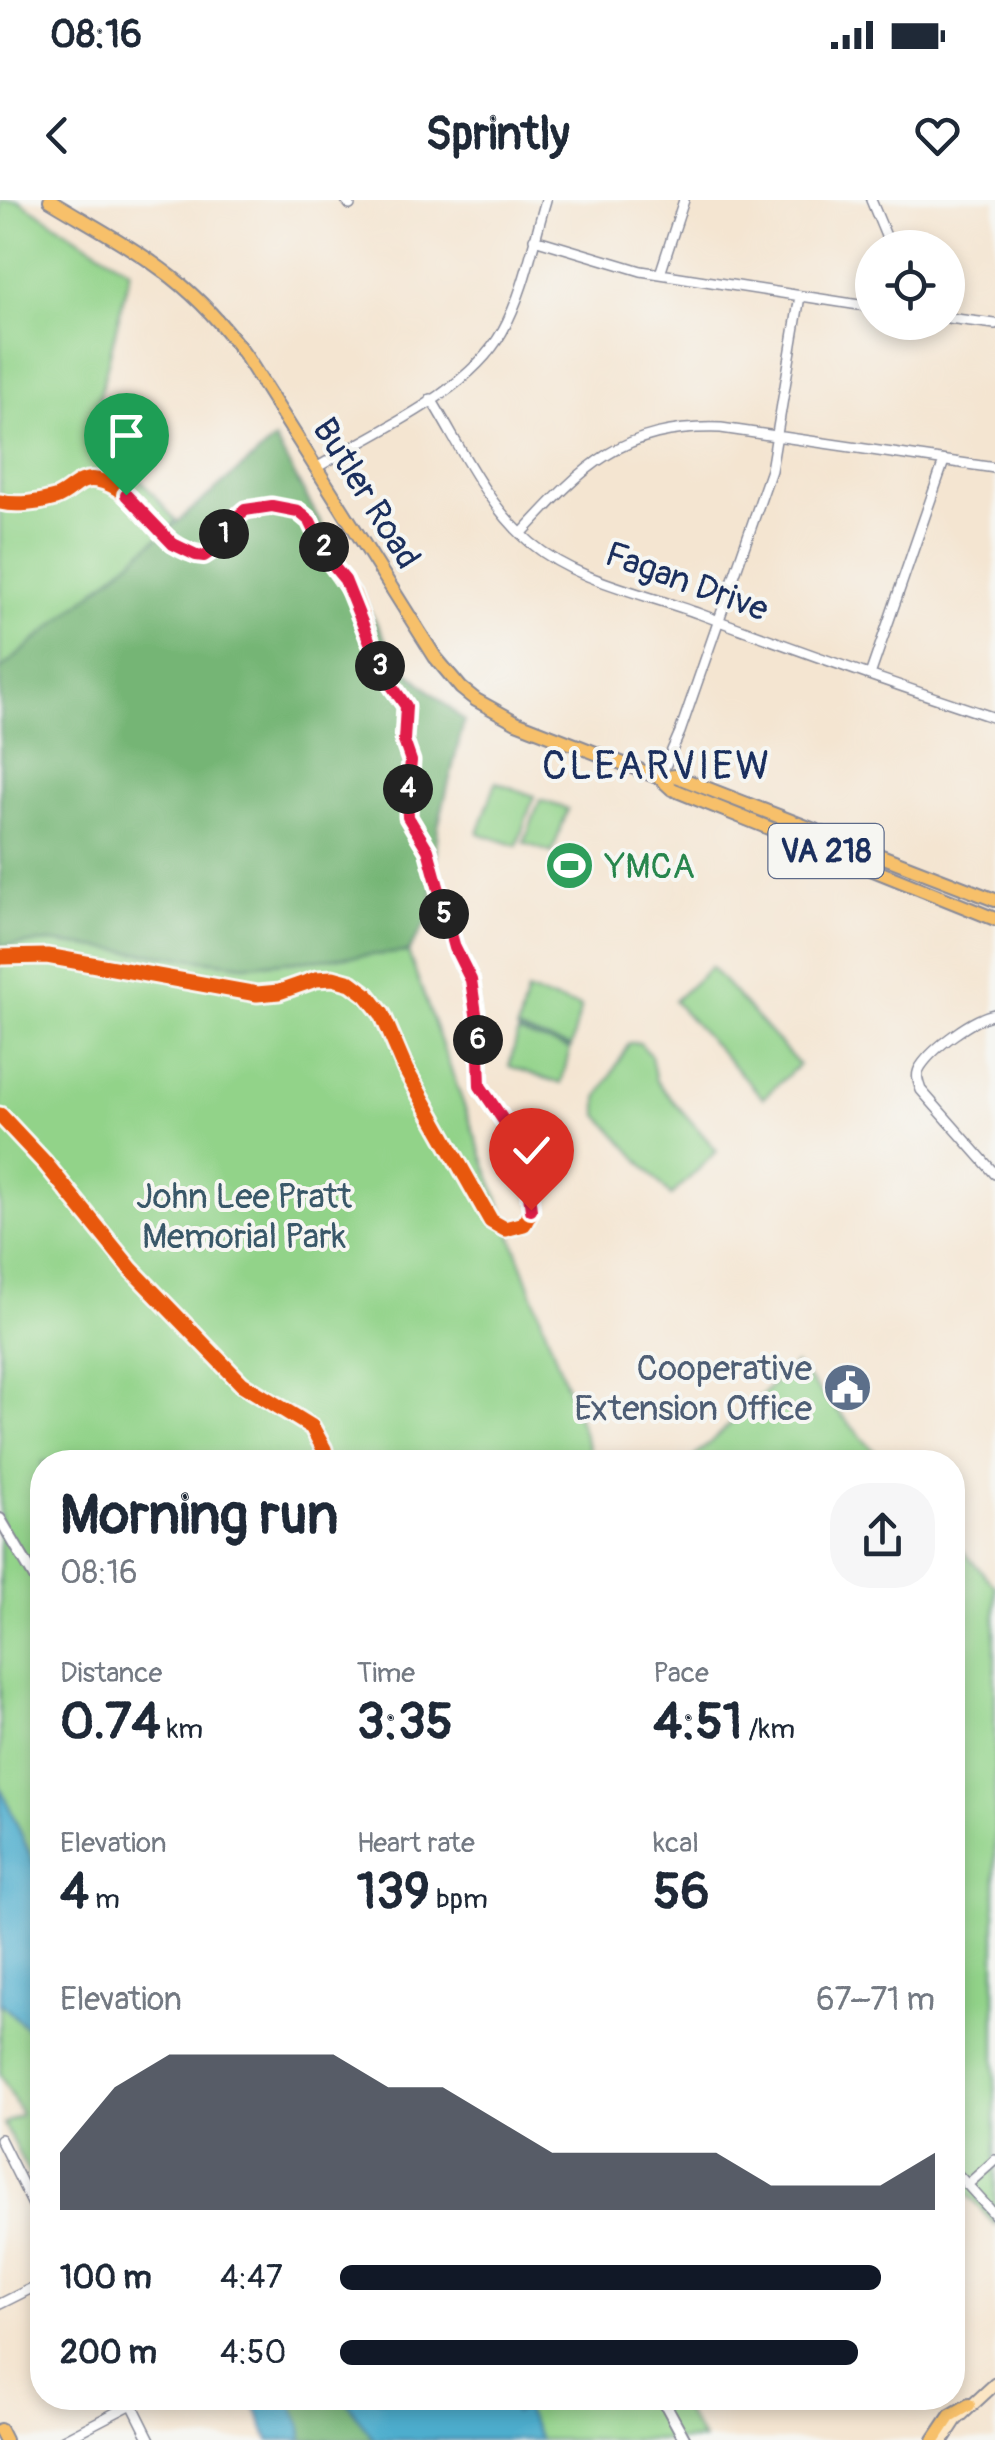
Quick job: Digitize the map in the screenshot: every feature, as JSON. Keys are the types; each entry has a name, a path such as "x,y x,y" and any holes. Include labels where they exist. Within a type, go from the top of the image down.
{"main road":[{"name":"Butler Road","path":"54,201 132,246 199,300 248,358 434,658 460,688 506,717 660,778 672,790 995,919"},
{"name":"Butler Road","path":"660,778 674,776 995,900"},
{"path":"965,2407 995,2384"},
{"path":"944,2440 969,2405"},
{"path":"934,2440 950,2416 960,2410"},
{"path":"0,2430 5,2440"}],"street":[{"path":"316,468 431,399 469,371 496,342 511,314 546,200"},
{"path":"660,274 684,200"},
{"path":"871,200 883,230"},
{"path":"534,239 616,265 855,305"},
{"path":"660,778 680,732 770,470 800,296"},
{"path":"965,320 995,324"},
{"name":"Fagan Drive","path":"431,399 496,504 521,534 569,567 995,718"},
{"path":"521,534 594,463 643,436 698,428 995,468"},
{"path":"870,675 944,461"},
{"path":"995,1014 966,1026 922,1065 917,1078 921,1090 995,1174"},
{"path":"0,1519 30,1570"},
{"path":"0,2139 30,2199"},
{"path":"967,2185 995,2160"},
{"path":"965,2183 995,2215"},
{"path":"0,2304 30,2289"},
{"path":"62,2440 115,2410"},
{"path":"135,2410 150,2440"},
{"path":"669,2410 685,2440"}],"green space":[{"path":"0,200 18,200 130,270 93,425 176,521 0,700"},
{"path":"275,440 399,664 464,721 438,827 431,915 408,952 245,965 50,942 0,946 0,670"},
{"name":"YMCA","path":"496,782 534,796 517,846 478,833"},
{"name":"YMCA","path":"540,800 568,809 552,853 524,843"},
{"name":"John Lee Pratt Memorial Park","path":"50,942 245,965 408,952 590,1450 30,1450 30,1854 0,1786 0,946"},
{"path":"711,967 799,1065 763,1098 674,1001"},
{"path":"527,992 581,1007 571,1047 517,1030"},
{"path":"518,1033 570,1049 561,1084 509,1066"},
{"path":"629,1043 640,1043 651,1056 656,1081 717,1151 671,1196 598,1114 598,1098"},
{"path":"795,1364 873,1450 702,1450"},
{"path":"965,1553 995,1586 995,2225 965,2191"},
{"path":"0,2002 30,2031 30,2177 4,2124 21,2114 0,2074"},
{"path":"295,2410 353,2410 374,2440 302,2440"},
{"path":"525,2410 684,2410 703,2440 541,2440"}],"water":[{"path":"0,1786 30,1854 30,2031 0,2002"},
{"path":"257,2410 295,2410 302,2440 269,2440"},
{"path":"353,2410 526,2410 541,2440 374,2440"}],"cycle path":[{"path":"0,502 49,500 85,480 97,480 126,495 174,543 204,555 216,548 229,524 245,510 272,506 298,511 310,521 330,561 353,594 382,671 406,706 404,741 411,761 408,817 428,850 455,948 471,980 479,1027 480,1086 510,1130 528,1170 531,1211 524,1224 505,1229 491,1221 406,1070 382,1014 351,983 316,979 279,992 257,994 47,956 0,957"},
{"path":"0,1115 45,1163 131,1269 242,1384 312,1427 324,1450"}],"place":[{"name":"YMCA","path":"570,866"},
{"name":"Cooperative Extension Office","path":"847,1388"}],"district":[{"name":"CLEARVIEW","path":"657,765"}],"route":[{"path":"126,495 173,544 204,556 216,548 229,524 245,510 272,506 298,511 310,521 330,562 353,594 382,672 406,706 404,741 411,761 408,817 428,850 442,909 471,980 480,1086 510,1130 525,1162 531,1210"}]}
